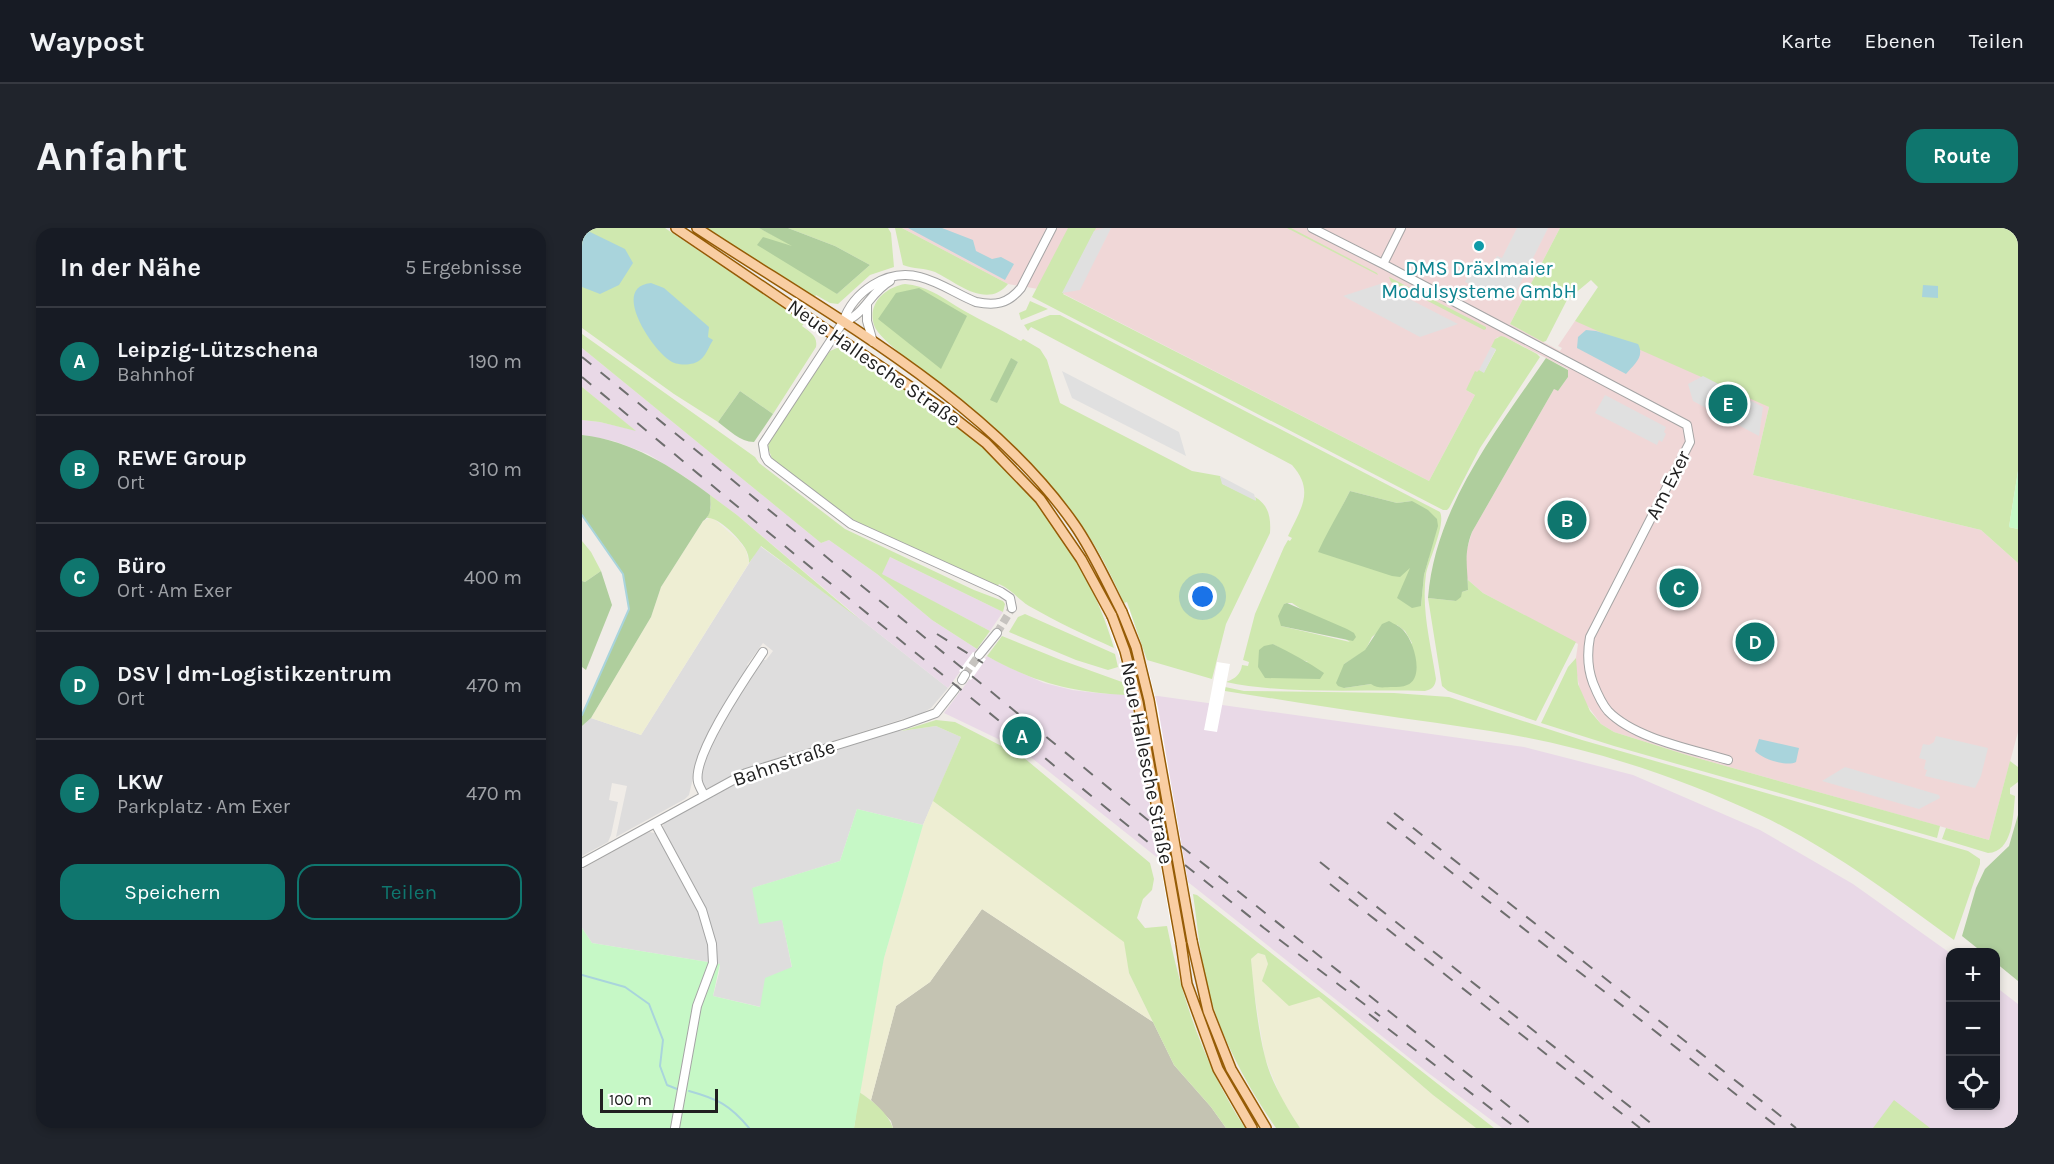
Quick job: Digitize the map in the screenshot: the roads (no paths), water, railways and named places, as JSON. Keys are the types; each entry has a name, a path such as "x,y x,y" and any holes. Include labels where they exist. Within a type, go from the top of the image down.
{"main road":[{"name":"Neue Hallesche Straße","path":"676,228 940,407 986,443 1040,499 1082,559 1112,616 1125,651 1138,702 1187,984 1218,1069 1252,1128"},
{"name":"Neue Hallesche Straße","path":"697,228 874,343 958,405 994,435 1037,478 1075,525 1122,612 1136,647 1149,700 1192,941 1208,1011 1231,1069 1266,1128"}],"street":[{"path":"1012,608 1010,598 1001,592 851,524 768,461 763,450 766,439 843,322 850,306 868,288 879,280 897,276 920,277 976,302 1004,303 1021,288 1052,228"},
{"name":"Am Exer","path":"1312,228 1687,425 1690,442 1590,637 1589,670 1599,699 1608,711 1625,725 1644,735 1728,760"},
{"path":"1383,264 1401,228"},
{"path":"843,322 856,316 882,285 897,276"},
{"path":"867,303 867,321 874,343"},
{"path":"979,656 997,633"},
{"path":"704,795 698,783 701,759 733,698 763,651"},
{"name":"Bahnstraße","path":"582,863 704,795 762,766 936,713 955,689"},
{"path":"655,823 702,910 712,944 713,963 697,1006 675,1128"}],"water":[{"path":"908,228 942,228 973,240 976,251 992,259 1001,257 1014,264 1005,280"},
{"path":"586,230 625,249 633,263 619,285 600,294 582,287 582,231"},
{"path":"651,283 664,288 709,327 708,337 713,340 704,356 697,362 685,364 672,362 653,344 645,332 634,306 634,295 639,287"},
{"path":"1923,285 1938,286 1938,298 1922,297"},
{"path":"1586,330 1638,344 1640,353 1638,360 1626,374 1577,348 1578,337"},
{"path":"1759,739 1799,748 1796,762 1781,763 1758,754 1755,751"}],"waterway":[{"path":"582,515 623,574 629,609 582,715"},
{"path":"582,975 625,987 649,1004 663,1040 660,1066 667,1085 677,1089"},
{"path":"689,1091 723,1104 749,1128"}],"tunnel":[{"path":"997,633 1012,608"},
{"path":"965,675 979,655"}],"railway":[{"path":"582,357 1154,825"},
{"path":"582,377 798,557 1159,851"},
{"path":"937,634 983,663"},
{"path":"1394,813 1796,1128"},
{"path":"1387,822 1779,1128"},
{"path":"1181,846 1536,1128"},
{"path":"1320,862 1657,1128"},
{"path":"1185,865 1380,1016"},
{"path":"1330,884 1640,1128"},
{"path":"1369,1014 1516,1128"}],"place":[{"name":"DMS Dräxlmaier Modulsysteme GmbH","path":"1479,246"},
{"name":"LKW","path":"1728,404"},
{"name":"REWE Group","path":"1567,520"},
{"name":"Büro","path":"1679,588"},
{"name":"DSV | dm-Logistikzentrum","path":"1755,642"},
{"name":"Leipzig-Lützschena","path":"1022,736"}]}
